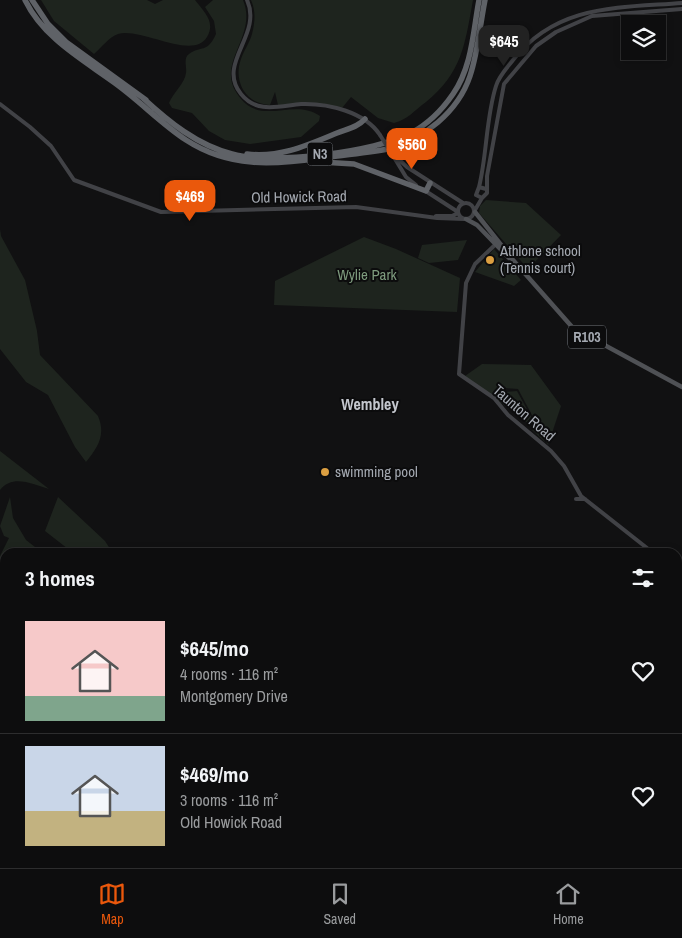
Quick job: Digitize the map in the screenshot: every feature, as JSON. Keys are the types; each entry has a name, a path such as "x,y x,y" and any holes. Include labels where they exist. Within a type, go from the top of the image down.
{"highway":[{"name":"N3","path":"25,0 36,20 50,35 152,108 185,139 219,156 244,163 285,163 398,146 419,136 438,122 457,101 469,79 485,0"},
{"path":"32,0 48,24 66,42 143,98 152,108 195,136 225,151 251,155 288,152 354,126 365,119"},
{"name":"N3","path":"225,151 255,159 293,158 380,144 411,133 440,111 459,85 469,56 479,0"},
{"path":"285,163 327,161 354,164 426,191 430,183"}],"main road":[{"name":"R103","path":"475,211 497,243"},
{"name":"R103","path":"465,219 477,225 497,243 573,328 682,388"}],"street":[{"path":"247,0 251,16 250,27 233,67 234,80 241,94 249,102 263,108 316,105 365,119 380,135 406,177 458,212 479,187 496,86 518,53 544,31 574,16 592,10 682,3"},
{"path":"632,7 632,13"},
{"path":"465,219 471,218 482,198 486,195 504,84 522,60 552,34 587,18 682,9"},
{"path":"518,53 522,60"},
{"path":"515,57 522,60"},
{"name":"Old Howick Road","path":"0,104 30,127 50,146 74,180 161,212 356,207 465,219"},
{"path":"392,154 430,183 465,203"},
{"path":"483,161 490,162"},
{"path":"479,187 486,189"},
{"path":"475,193 482,198"},
{"name":"R103","path":"465,203 475,211"},
{"name":"Old Howick Road","path":"426,216 448,216 458,212"},
{"name":"R103","path":"458,212 465,219"},
{"name":"Taunton Road","path":"497,243 475,264 466,283 459,374 494,398 508,415 551,451 564,466 575,489 585,500 647,548"},
{"path":"576,499 585,500"}],"green space":[{"path":"41,0 147,0 155,4 163,0 195,0 208,17 210,27 207,37 200,43 190,46 128,33 118,34 108,40 94,54 54,21"},
{"path":"213,0 243,0 246,25 231,70 231,81 236,92 245,103 255,109 265,111 298,109 320,116 319,121 301,137 250,144 225,140 209,131 192,113 172,108 169,103 185,77 187,56 193,51 207,47 216,34 214,21 205,7"},
{"path":"251,0 473,0 464,44 455,69 438,91 426,102 403,120 394,123 378,118 351,97 342,108 324,104 278,105 275,92 270,105 261,104 248,96 240,83 239,67 254,25 254,12"},
{"path":"486,200 526,203 561,235 528,269 479,213 480,206"},
{"path":"0,229 1,236 25,280 37,331 40,355 98,416 101,429 100,441 86,462 75,447 48,395 26,382 0,349"},
{"name":"Wylie Park","path":"364,237 396,249 460,278 457,312 274,305 275,281"},
{"path":"467,240 458,260 429,263 418,258 422,245"},
{"path":"494,249 521,280 514,286 475,272"},
{"path":"482,364 531,365 561,406 548,445 518,389 505,388 494,393 517,391 545,442 532,430 533,427 465,376"},
{"path":"0,451 49,489 17,481 5,485 0,490"},
{"path":"10,497 13,518 26,540 35,548 4,548 9,538 4,536 0,526"},
{"path":"58,497 105,541 109,548 67,548 45,531"}],"place":[{"name":"Athlone school (Tennis court)","path":"490,260"},
{"name":"swimming pool","path":"325,472"}],"district":[{"name":"Wembley","path":"370,404"}]}
